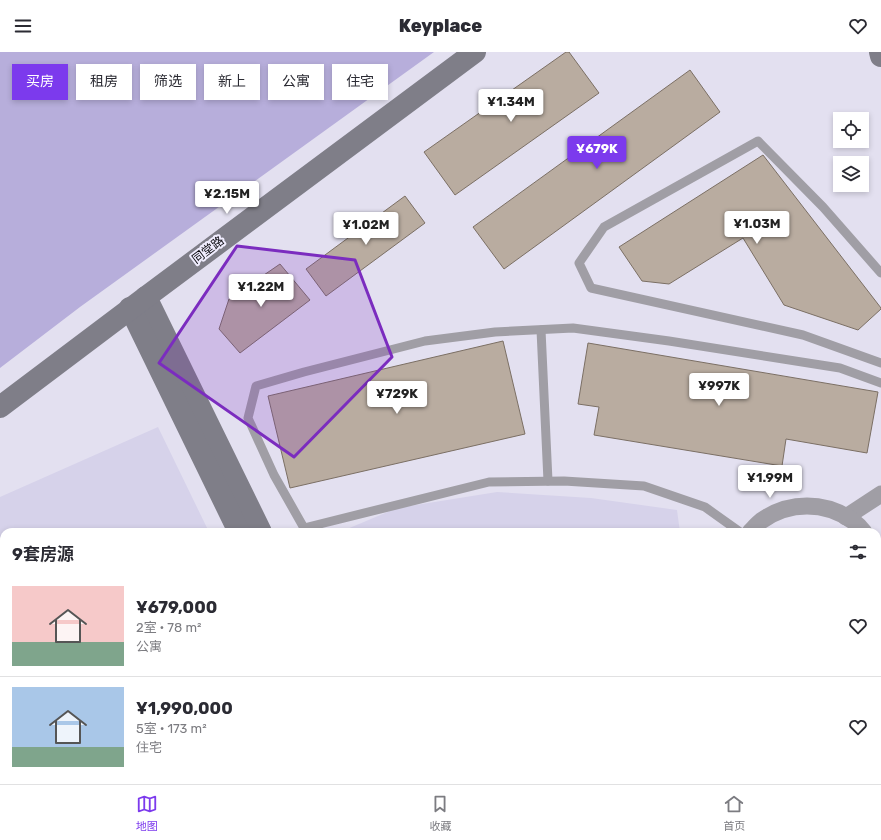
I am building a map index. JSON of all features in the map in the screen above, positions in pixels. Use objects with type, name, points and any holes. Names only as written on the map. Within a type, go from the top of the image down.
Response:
[{"type":"street","name":"同堂路","points":[[0,407],[138,302],[475,52]]},
{"type":"street","points":[[880,52],[881,56]]},
{"type":"street","points":[[138,302],[237,528]]},
{"type":"street","points":[[138,302],[259,528]]},
{"type":"street","points":[[846,517],[881,494]]},
{"type":"street","points":[[754,528],[760,521],[784,509],[810,505],[830,509],[854,521],[860,528]]},
{"type":"lane","points":[[881,273],[823,207],[758,141],[604,227],[579,263],[592,288],[803,335],[881,362]]},
{"type":"lane","points":[[304,528],[274,475],[248,418],[256,386],[425,341],[495,332],[573,328],[677,342],[840,368],[881,383]]},
{"type":"lane","points":[[541,330],[548,481]]},
{"type":"lane","points":[[313,528],[489,482],[548,481],[644,486],[704,507],[734,528]]},
{"type":"highlighted area","points":[[237,246],[355,260],[392,357],[294,457],[159,363]]},
{"type":"shaded area","points":[[0,52],[434,52],[388,85],[388,64],[332,64],[332,100],[367,100],[80,307],[0,368]]},
{"type":"shaded area","points":[[158,427],[207,528],[0,528],[0,497]]},
{"type":"shaded area","points":[[497,492],[591,498],[677,510],[679,528],[350,528],[397,508]]},
{"type":"building","points":[[566,52],[569,52],[599,93],[455,195],[424,152]]},
{"type":"building","points":[[690,70],[720,112],[504,269],[473,227]]},
{"type":"building","points":[[763,155],[881,308],[858,330],[784,305],[743,238],[669,284],[642,281],[619,247]]},
{"type":"building","points":[[405,196],[425,223],[326,296],[306,269]]},
{"type":"building","points":[[280,264],[310,300],[240,353],[219,329],[229,299]]},
{"type":"building","points":[[503,341],[525,434],[290,488],[268,396]]},
{"type":"building","points":[[588,343],[878,392],[867,453],[786,439],[782,466],[594,435],[599,407],[578,404]]}]
